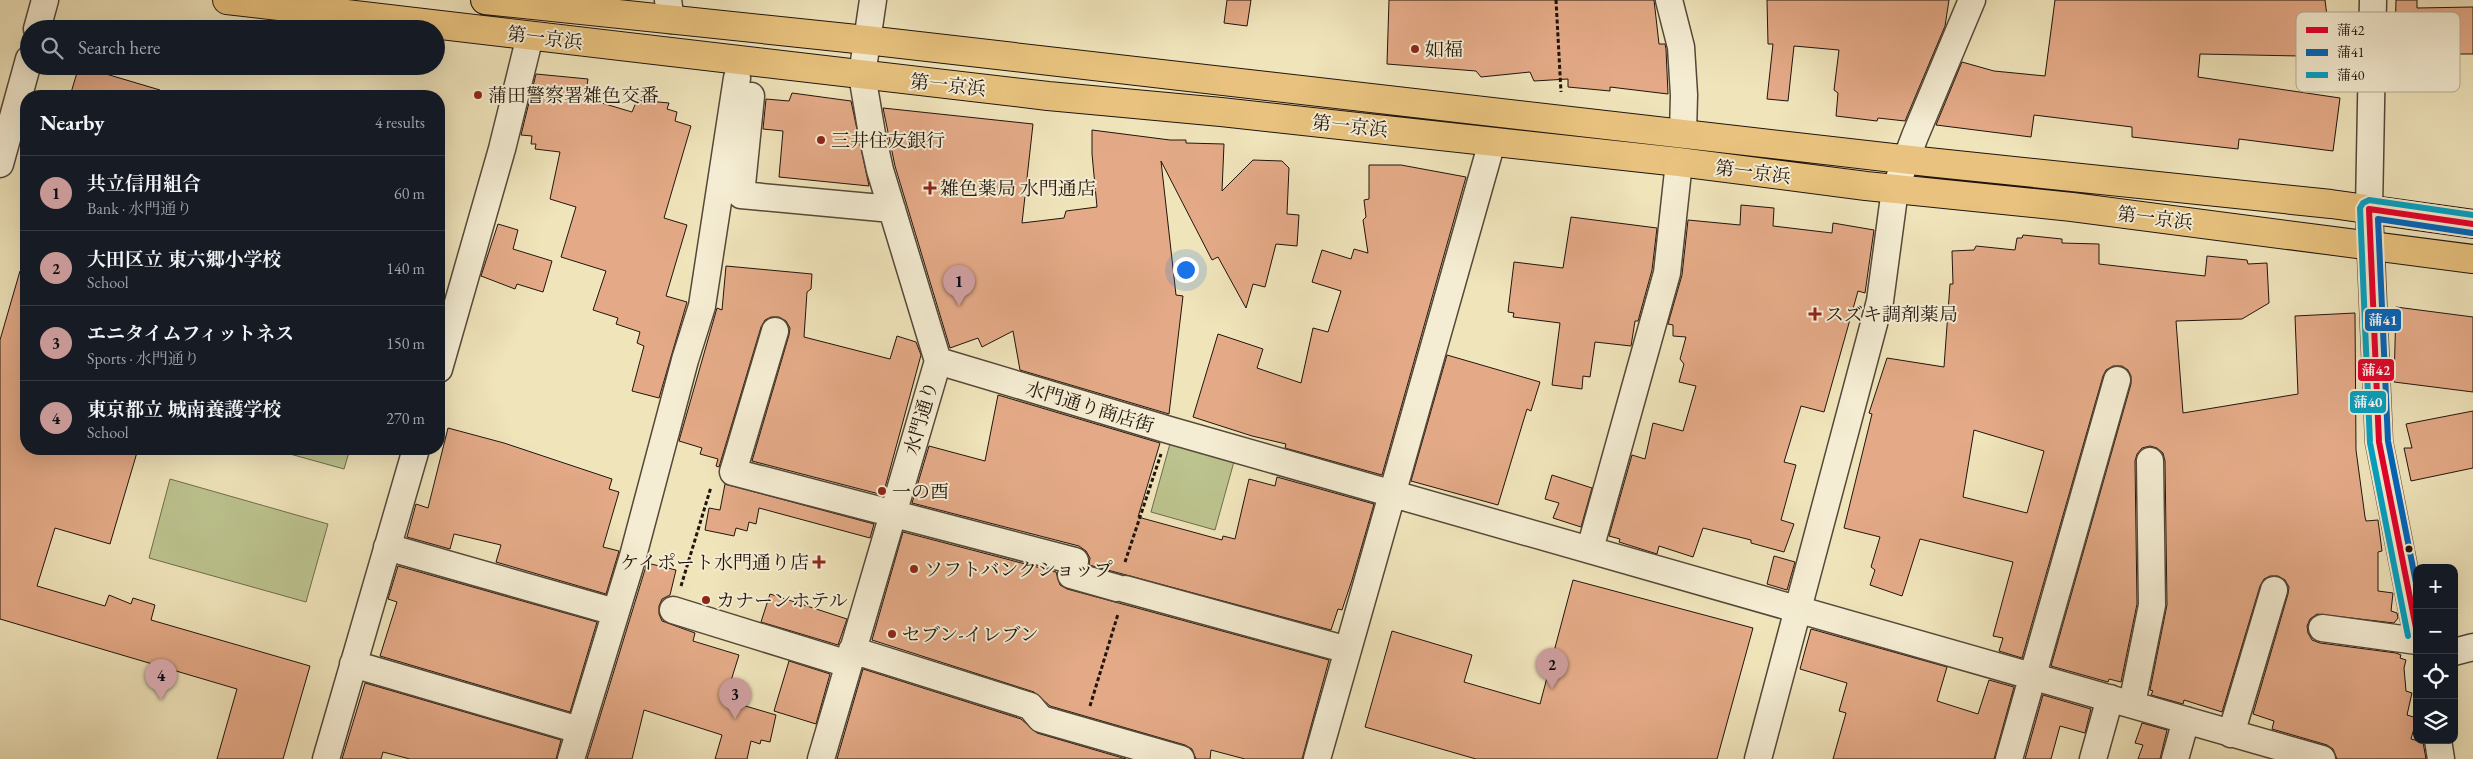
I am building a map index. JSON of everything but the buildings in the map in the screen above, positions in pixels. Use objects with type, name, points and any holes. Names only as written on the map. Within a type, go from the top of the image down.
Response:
[{"type":"highway","name":"第一京浜","points":[[227,0],[395,20]]},
{"type":"highway","name":"第一京浜","points":[[485,0],[670,10],[866,40],[2369,210],[2473,224]]},
{"type":"highway","name":"第一京浜","points":[[445,26],[530,36],[745,70],[862,75],[1679,162],[1896,189],[2063,206],[2473,259]]},
{"type":"street","points":[[39,20],[45,0]]},
{"type":"street","name":"水門通り","points":[[821,759],[938,361],[880,170],[862,75],[873,0]]},
{"type":"street","points":[[1669,0],[1680,46],[1684,95],[1683,133]]},
{"type":"street","points":[[1758,759],[1796,608],[1880,301],[1896,189],[1970,1]]},
{"type":"street","points":[[445,348],[502,149],[530,36]]},
{"type":"street","points":[[745,70],[741,196],[892,209]]},
{"type":"street","points":[[570,759],[615,612],[685,360],[702,306],[745,70]]},
{"type":"street","points":[[20,90],[25,75]]},
{"type":"street","points":[[0,164],[20,92]]},
{"type":"street","points":[[2371,92],[2369,210],[2379,442],[2413,614]]},
{"type":"street","points":[[1317,759],[1492,142]]},
{"type":"street","points":[[1590,549],[1667,273],[1679,162]]},
{"type":"street","points":[[775,330],[733,472],[1075,561],[1071,575],[1348,650]]},
{"type":"street","name":"水門通り商店街","points":[[938,361],[1169,430],[2034,675],[2231,734],[2260,751],[2322,759]]},
{"type":"street","points":[[2009,759],[2117,380]]},
{"type":"street","points":[[326,759],[414,455]]},
{"type":"street","points":[[2093,759],[2121,701],[2152,605],[2150,461]]},
{"type":"street","points":[[387,547],[615,612]]},
{"type":"street","points":[[2231,734],[2274,590]]},
{"type":"street","points":[[673,610],[1030,706],[1041,719],[1181,759]]},
{"type":"street","points":[[2322,628],[2413,640]]},
{"type":"street","points":[[2458,651],[2473,647]]},
{"type":"street","points":[[353,664],[579,730]]},
{"type":"street","points":[[2175,759],[2186,720]]},
{"type":"street","points":[[2439,744],[2441,759]]},
{"type":"path","points":[[1556,0],[1561,96]]},
{"type":"path","points":[[1082,732],[1121,589],[1169,430]]},
{"type":"path","points":[[673,610],[712,482],[733,472]]},
{"type":"green space","points":[[1171,440],[1235,458],[1215,530],[1151,512]]},
{"type":"green space","points":[[294,455],[348,455],[344,469]]},
{"type":"green space","points":[[170,479],[328,524],[306,602],[149,558]]},
{"type":"transit line","name":"蒲40","points":[[2408,636],[2370,443],[2360,208],[2363,203],[2369,200],[2473,215]]},
{"type":"transit line","name":"蒲42","points":[[2413,613],[2379,442],[2369,209],[2473,224]]},
{"type":"transit line","name":"蒲41","points":[[2413,568],[2388,441],[2378,219],[2472,233]]},
{"type":"place","name":"如福","points":[[1415,49]]},
{"type":"place","name":"蒲田警察署雑色交番","points":[[478,95]]},
{"type":"place","name":"三井住友銀行","points":[[821,140]]},
{"type":"place","name":"雑色薬局 水門通店","points":[[930,188]]},
{"type":"place","name":"共立信用組合","points":[[959,306]]},
{"type":"place","name":"スズキ調剤薬局","points":[[1815,314]]},
{"type":"place","name":"一の酉","points":[[882,491]]},
{"type":"place","name":"ケイポート水門通り店","points":[[819,562]]},
{"type":"place","name":"ソフトバンクショップ","points":[[914,569]]},
{"type":"place","name":"カナーンホテル","points":[[706,600]]},
{"type":"place","name":"セブン-イレブン","points":[[892,634]]},
{"type":"place","name":"大田区立 東六郷小学校","points":[[1552,689]]},
{"type":"place","name":"東京都立 城南養護学校","points":[[161,700]]},
{"type":"place","name":"エニタイムフィットネス","points":[[735,719]]}]
